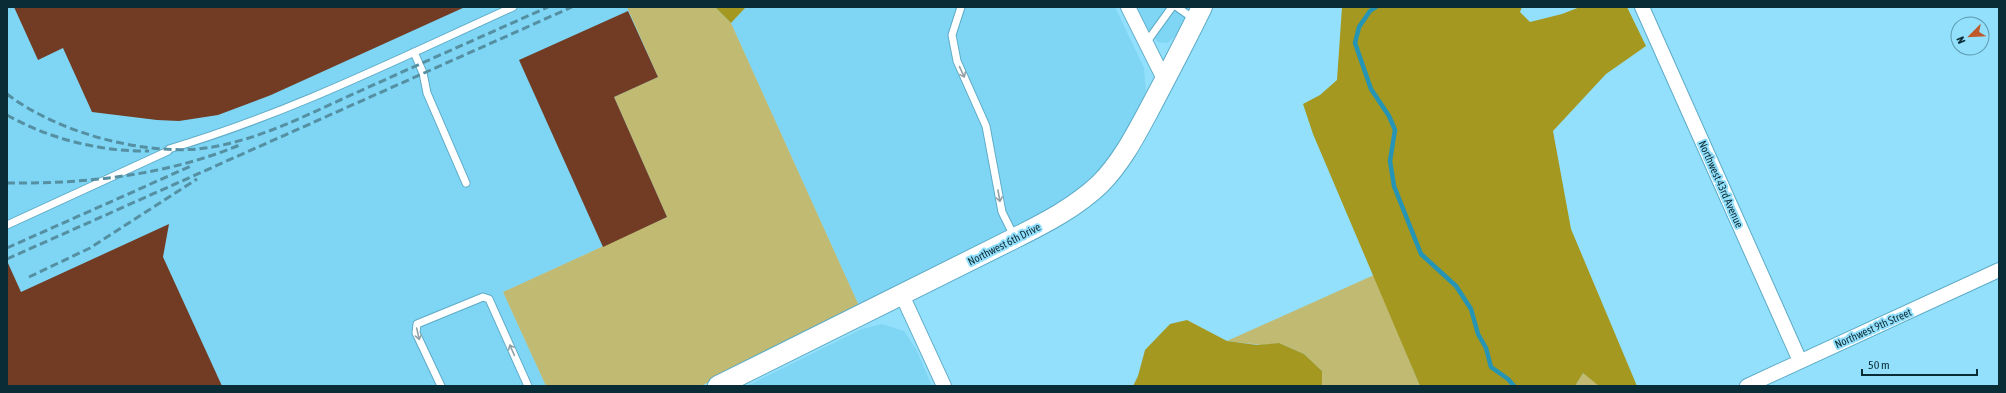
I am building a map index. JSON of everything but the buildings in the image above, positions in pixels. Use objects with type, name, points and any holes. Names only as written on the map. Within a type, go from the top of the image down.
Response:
[{"type":"main road","name":"Northwest 6th Drive","points":[[718,386],[1015,238],[1044,223],[1082,199],[1100,183],[1124,153],[1165,81],[1199,14]]},
{"type":"street","points":[[1128,7],[1165,81]]},
{"type":"street","name":"Northwest 43rd Avenue","points":[[1642,7],[1800,361]]},
{"type":"street","name":"Northwest 9th Street","points":[[1747,386],[1999,270]]},
{"type":"street","points":[[902,295],[944,386]]},
{"type":"lane","points":[[7,225],[168,151],[168,149],[217,135],[302,102],[513,7]]},
{"type":"lane","points":[[961,7],[952,35],[957,61],[986,126],[1002,212],[1015,238]]},
{"type":"lane","points":[[1146,43],[1172,7]]},
{"type":"lane","points":[[1177,7],[1199,14]]},
{"type":"lane","points":[[414,52],[423,73],[427,94],[466,183]]},
{"type":"lane","points":[[441,386],[416,333],[417,324],[483,297],[489,299],[528,386]]},
{"type":"shaded area","points":[[7,7],[627,7],[658,77],[614,97],[667,217],[503,292],[546,386],[7,386]]},
{"type":"shaded area","points":[[627,7],[715,7],[731,23],[860,308],[701,386],[546,386],[503,292],[667,217],[614,97],[658,77]]},
{"type":"shaded area","points":[[715,7],[746,7],[731,23]]},
{"type":"shaded area","points":[[746,7],[1115,7],[1144,68],[1146,94],[1134,120],[1106,162],[1076,194],[1035,220],[860,308],[731,23]]},
{"type":"shaded area","points":[[1135,7],[1193,7],[1178,34],[1167,43],[1158,42],[1141,21]]},
{"type":"shaded area","points":[[1342,7],[1522,7],[1520,12],[1530,22],[1562,14],[1580,7],[1627,7],[1646,46],[1606,74],[1553,131],[1571,229],[1637,386],[1599,386],[1583,373],[1575,386],[1420,386],[1313,134],[1303,104],[1320,95],[1337,80]]},
{"type":"shaded area","points":[[1374,275],[1420,386],[1322,386],[1322,371],[1304,354],[1279,343],[1261,345],[1227,341]]},
{"type":"shaded area","points":[[1187,320],[1227,341],[1257,345],[1279,343],[1304,354],[1322,371],[1322,386],[1133,386],[1138,376],[1145,350],[1170,324]]},
{"type":"shaded area","points":[[882,324],[904,331],[916,349],[932,386],[747,386],[862,329]]},
{"type":"shaded area","points":[[1583,373],[1598,384],[1599,386],[1575,386]]},
{"type":"waterway","points":[[1376,7],[1370,11],[1359,27],[1355,43],[1371,89],[1389,116],[1395,130],[1390,161],[1394,186],[1421,254],[1456,286],[1471,309],[1478,334],[1486,348],[1491,367],[1508,379],[1514,386]]},
{"type":"railway","points":[[7,94],[26,107],[72,129],[123,144],[174,150],[219,146],[261,134],[301,118],[548,7]]},
{"type":"railway","points":[[7,259],[572,7]]},
{"type":"railway","points":[[7,115],[40,131],[76,142],[113,149],[149,151]]},
{"type":"railway","points":[[7,183],[67,182],[127,176],[186,163],[214,155],[242,144]]},
{"type":"railway","points":[[7,248],[191,166]]},
{"type":"railway","points":[[29,277],[90,248],[197,179]]}]
